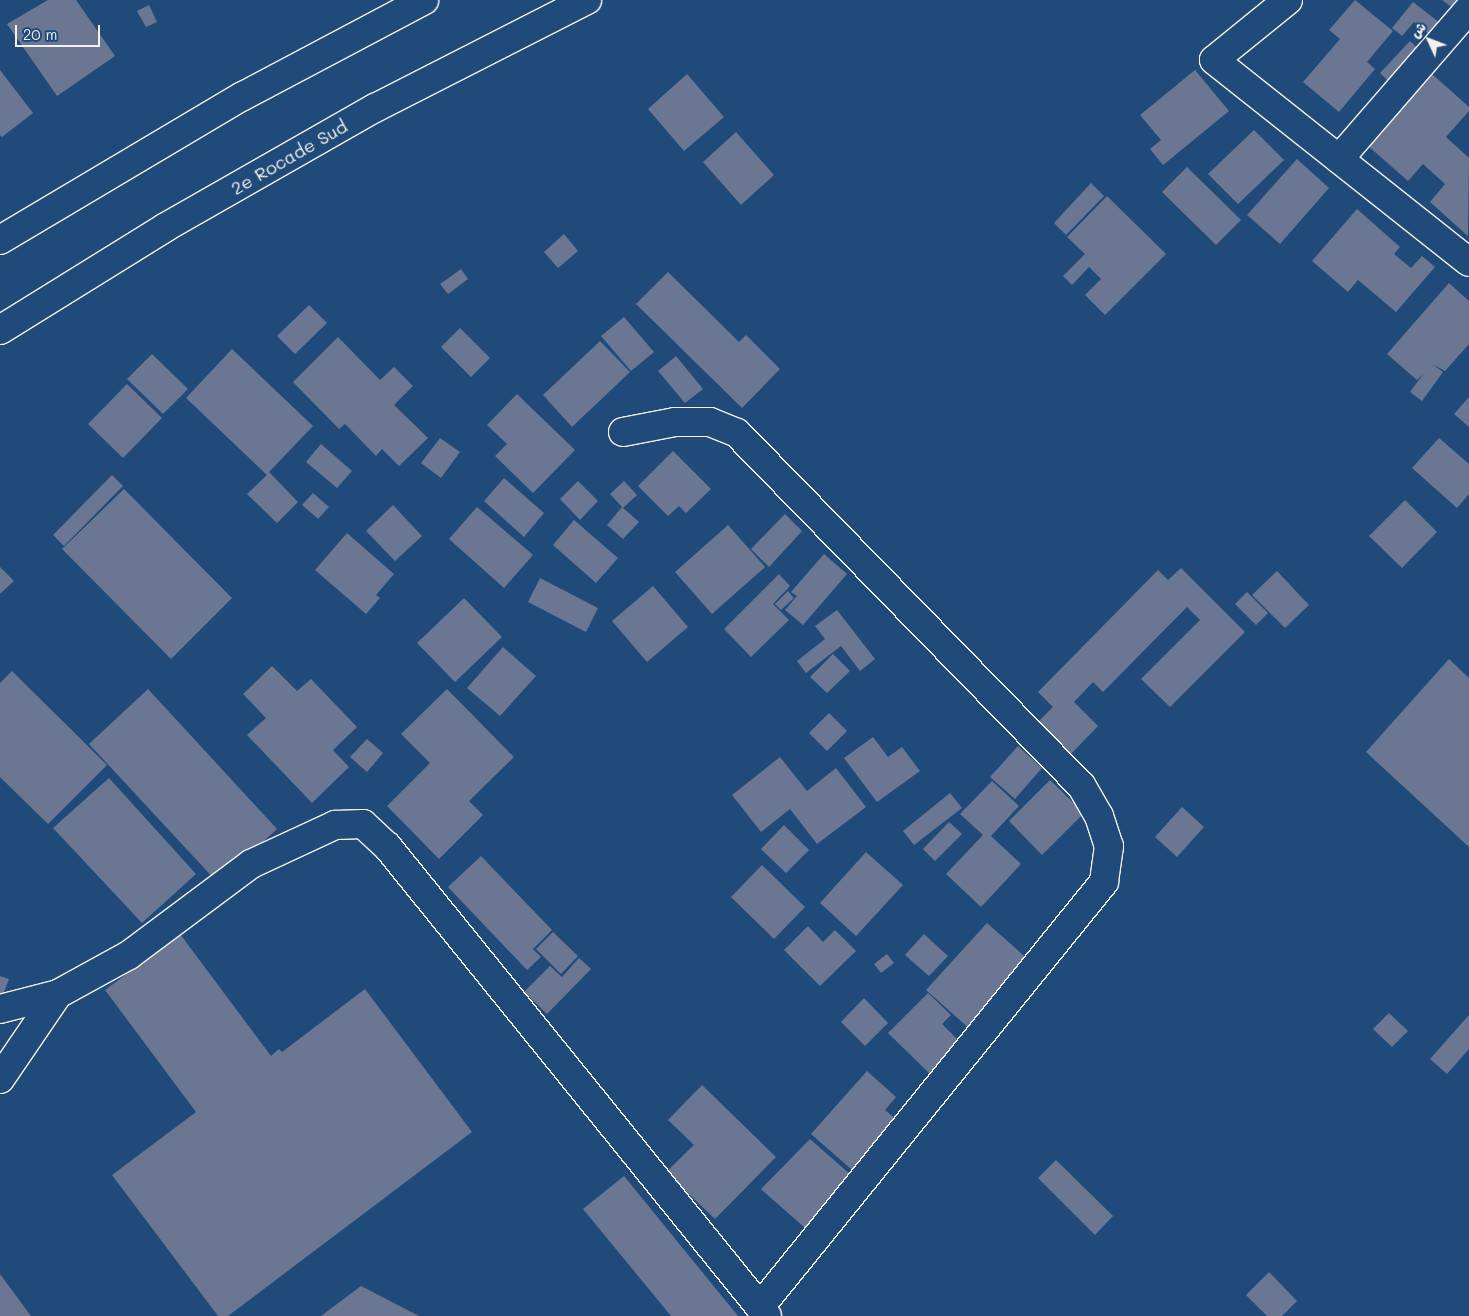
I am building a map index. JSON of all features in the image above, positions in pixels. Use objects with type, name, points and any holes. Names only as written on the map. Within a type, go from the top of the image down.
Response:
[{"type":"main road","points":[[0,240],[243,96],[424,0]]},
{"type":"main road","name":"2e Rocade Sud","points":[[0,330],[166,227],[375,108],[587,0]]},
{"type":"main road","points":[[1288,0],[1214,60],[1339,159],[1466,253]]},
{"type":"main road","points":[[1339,159],[1469,9]]},
{"type":"main road","points":[[0,1009],[58,994],[129,955],[251,864],[335,825],[363,824],[399,861],[763,1312],[1104,882],[1109,846],[1100,816],[1081,785],[737,433],[710,422],[684,422],[623,432]]},
{"type":"main road","points":[[0,1079],[58,994]]},
{"type":"building","points":[[48,0],[76,0],[115,56],[57,96],[7,24]]},
{"type":"building","points":[[1355,0],[1393,31],[1367,62],[1375,69],[1339,112],[1303,82],[1340,39],[1329,30]]},
{"type":"building","points":[[1442,0],[1459,0],[1453,8]]},
{"type":"building","points":[[1413,2],[1440,23],[1430,35],[1414,22],[1402,36],[1392,28]]},
{"type":"building","points":[[149,5],[157,22],[146,27],[137,11]]},
{"type":"building","points":[[1410,41],[1423,53],[1392,85],[1380,73]]},
{"type":"building","points":[[0,70],[33,113],[2,137],[0,135]]},
{"type":"building","points":[[1195,70],[1229,111],[1163,165],[1150,149],[1161,140],[1140,115]]},
{"type":"building","points":[[1431,73],[1469,107],[1469,111],[1446,137],[1469,158],[1468,236],[1430,202],[1445,184],[1423,164],[1408,181],[1367,145]]},
{"type":"building","points":[[687,74],[724,117],[684,151],[648,109]]},
{"type":"building","points":[[1254,130],[1284,160],[1238,204],[1208,174]]},
{"type":"building","points":[[736,132],[774,175],[741,205],[703,162]]},
{"type":"building","points":[[1297,159],[1329,188],[1280,244],[1247,215]]},
{"type":"building","points":[[1187,167],[1241,220],[1216,245],[1162,192]]},
{"type":"building","points":[[1091,183],[1104,196],[1066,235],[1054,223]]},
{"type":"building","points":[[1107,196],[1166,254],[1105,315],[1085,295],[1101,279],[1089,267],[1072,285],[1063,276],[1085,254],[1067,237]]},
{"type":"building","points":[[1357,209],[1400,247],[1394,254],[1411,268],[1422,256],[1435,267],[1396,312],[1358,280],[1348,292],[1312,261]]},
{"type":"building","points":[[564,234],[578,251],[558,268],[544,252]]},
{"type":"building","points":[[461,269],[468,279],[448,294],[440,284]]},
{"type":"building","points":[[668,272],[739,342],[746,335],[780,369],[742,408],[636,304]]},
{"type":"building","points":[[1449,283],[1469,301],[1469,344],[1445,371],[1432,364],[1443,372],[1422,401],[1410,392],[1424,373],[1417,380],[1387,354]]},
{"type":"building","points":[[309,305],[327,323],[295,354],[277,336]]},
{"type":"building","points":[[624,317],[654,352],[631,371],[601,336]]},
{"type":"building","points":[[460,328],[490,358],[471,377],[441,347]]},
{"type":"building","points":[[338,337],[380,380],[394,367],[413,386],[394,405],[428,438],[399,466],[382,449],[376,456],[345,424],[339,429],[293,382]]},
{"type":"building","points":[[600,341],[630,372],[572,427],[543,395]]},
{"type":"building","points":[[232,349],[313,426],[269,472],[298,502],[277,523],[247,494],[267,475],[186,398]]},
{"type":"building","points":[[152,354],[188,389],[163,414],[127,379]]},
{"type":"building","points":[[676,356],[703,389],[685,403],[658,371]]},
{"type":"building","points":[[127,384],[162,418],[123,458],[88,424]]},
{"type":"building","points":[[517,394],[575,450],[533,493],[495,456],[507,444],[487,425]]},
{"type":"building","points":[[1469,397],[1469,427],[1454,414]]},
{"type":"building","points":[[440,438],[460,452],[441,478],[421,463]]},
{"type":"building","points":[[1439,438],[1469,464],[1469,494],[1457,508],[1412,468]]},
{"type":"building","points":[[321,444],[352,471],[337,488],[306,462]]},
{"type":"building","points":[[673,451],[711,489],[686,513],[679,506],[668,516],[638,486]]},
{"type":"building","points":[[112,475],[123,486],[64,546],[53,535]]},
{"type":"building","points":[[504,478],[544,513],[524,537],[484,501]]},
{"type":"building","points":[[578,481],[598,501],[580,520],[560,499]]},
{"type":"building","points":[[624,481],[637,495],[623,508],[610,494]]},
{"type":"building","points":[[124,489],[232,598],[171,659],[62,549]]},
{"type":"building","points":[[313,493],[329,507],[318,519],[302,505]]},
{"type":"building","points":[[1405,500],[1437,532],[1402,568],[1369,536]]},
{"type":"building","points":[[393,505],[422,536],[395,561],[366,531]]},
{"type":"building","points":[[477,507],[533,555],[504,588],[449,539]]},
{"type":"building","points":[[622,507],[639,522],[623,539],[607,525]]},
{"type":"building","points":[[785,514],[802,531],[769,567],[751,549]]},
{"type":"building","points":[[574,520],[618,558],[596,583],[553,545]]},
{"type":"building","points":[[728,525],[765,567],[712,614],[675,572]]},
{"type":"building","points":[[347,533],[394,574],[376,595],[380,598],[366,614],[315,570]]},
{"type":"building","points":[[824,554],[847,574],[803,625],[785,610],[797,596],[791,592]]},
{"type":"building","points":[[0,567],[14,581],[0,594]]},
{"type":"building","points":[[1181,568],[1245,632],[1170,707],[1141,679],[1200,620],[1187,607],[1103,692],[1093,682],[1074,702],[1098,726],[1068,757],[1035,725],[1053,707],[1038,692],[1158,570],[1168,580]]},
{"type":"building","points":[[1277,571],[1309,605],[1285,628],[1252,595]]},
{"type":"building","points":[[779,574],[790,586],[773,604],[789,620],[751,657],[724,629]]},
{"type":"building","points":[[540,578],[598,608],[586,632],[528,602]]},
{"type":"building","points":[[653,586],[688,627],[647,662],[612,621]]},
{"type":"building","points":[[788,591],[794,598],[781,610],[775,604]]},
{"type":"building","points":[[1247,592],[1268,613],[1256,625],[1235,604]]},
{"type":"building","points":[[464,598],[502,637],[455,682],[417,643]]},
{"type":"building","points":[[837,610],[875,659],[860,671],[841,646],[806,673],[797,661],[825,639],[815,626]]},
{"type":"building","points":[[503,647],[536,676],[500,716],[467,688]]},
{"type":"building","points":[[833,654],[850,671],[827,693],[810,677]]},
{"type":"building","points":[[1449,659],[1469,678],[1469,847],[1366,752]]},
{"type":"building","points":[[272,666],[297,691],[311,679],[357,727],[333,750],[349,767],[312,803],[247,735],[266,718],[243,694]]},
{"type":"building","points":[[12,671],[107,765],[48,824],[0,777],[0,683]]},
{"type":"building","points":[[148,689],[277,829],[218,883],[89,744]]},
{"type":"building","points":[[447,689],[514,757],[469,801],[483,815],[439,859],[387,806],[430,763],[401,734]]},
{"type":"building","points":[[829,713],[847,731],[827,751],[809,733]]},
{"type":"building","points":[[873,737],[888,757],[902,747],[920,771],[877,802],[844,758]]},
{"type":"building","points":[[367,739],[383,753],[367,772],[350,757]]},
{"type":"building","points":[[1018,746],[1042,768],[1015,799],[990,777]]},
{"type":"building","points":[[780,757],[807,791],[836,768],[866,807],[817,844],[790,809],[761,832],[732,795]]},
{"type":"building","points":[[109,778],[196,874],[142,923],[53,828]]},
{"type":"building","points":[[1050,780],[1084,813],[1042,855],[1009,821]]},
{"type":"building","points":[[992,781],[1019,806],[991,836],[1021,864],[981,907],[946,874],[983,835],[960,814]]},
{"type":"building","points":[[950,793],[962,808],[914,845],[903,831]]},
{"type":"building","points":[[1182,807],[1204,827],[1177,857],[1155,837]]},
{"type":"building","points":[[949,822],[962,834],[935,861],[923,849]]},
{"type":"building","points":[[784,825],[809,850],[786,873],[761,849]]},
{"type":"building","points":[[866,852],[903,885],[856,936],[820,903]]},
{"type":"building","points":[[481,856],[552,930],[533,949],[541,957],[527,970],[448,887]]},
{"type":"building","points":[[762,865],[805,907],[774,939],[731,897]]},
{"type":"building","points":[[987,923],[1032,963],[971,1030],[926,990]]},
{"type":"building","points":[[808,926],[823,942],[835,930],[856,951],[820,986],[784,950]]},
{"type":"building","points":[[553,932],[578,956],[561,974],[536,949]]},
{"type":"building","points":[[180,934],[271,1056],[279,1049],[282,1052],[365,989],[472,1132],[228,1316],[218,1316],[112,1175],[196,1112],[105,990]]},
{"type":"building","points":[[924,934],[948,956],[929,976],[905,955]]},
{"type":"building","points":[[887,954],[894,963],[881,973],[874,964]]},
{"type":"building","points":[[579,958],[591,969],[547,1014],[524,992],[550,966],[562,977]]},
{"type":"building","points":[[0,976],[9,979],[0,1003]]},
{"type":"building","points":[[928,993],[951,1015],[942,1024],[961,1043],[930,1074],[888,1033]]},
{"type":"building","points":[[864,998],[888,1023],[865,1046],[841,1022]]},
{"type":"building","points":[[1389,1013],[1408,1031],[1392,1047],[1373,1029]]},
{"type":"building","points":[[1469,1015],[1469,1049],[1447,1074],[1430,1059]]},
{"type":"building","points":[[867,1071],[896,1097],[885,1110],[903,1125],[859,1176],[811,1134]]},
{"type":"building","points":[[702,1085],[776,1157],[715,1219],[666,1172],[694,1145],[668,1120]]},
{"type":"building","points":[[810,1139],[859,1182],[813,1235],[761,1189]]},
{"type":"building","points":[[1056,1160],[1113,1216],[1095,1235],[1038,1178]]},
{"type":"building","points":[[624,1176],[738,1316],[671,1316],[583,1209]]},
{"type":"building","points":[[1269,1272],[1297,1301],[1282,1316],[1267,1316],[1246,1295]]},
{"type":"building","points":[[0,1274],[31,1316],[0,1316]]},
{"type":"building","points":[[361,1286],[419,1316],[321,1316]]}]
